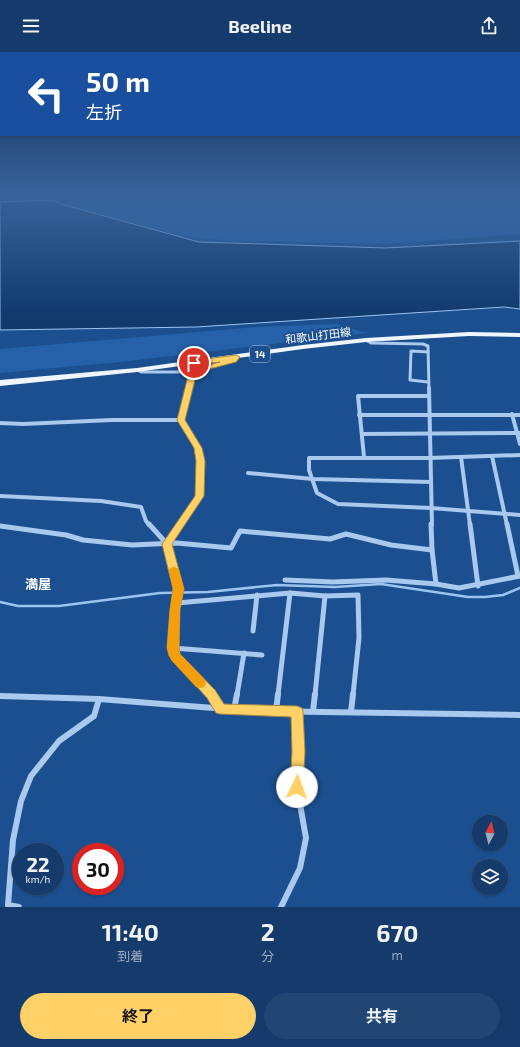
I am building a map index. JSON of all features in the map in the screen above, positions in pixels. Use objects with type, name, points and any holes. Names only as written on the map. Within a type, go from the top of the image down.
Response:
[{"type":"main road","name":"和歌山打田線","points":[[0,383],[137,370],[303,347],[366,340],[469,334],[520,336]]},
{"type":"street","points":[[366,340],[371,343],[423,344],[428,346],[432,550],[436,584]]},
{"type":"street","points":[[428,352],[411,351],[410,380],[428,382]]},
{"type":"street","points":[[137,370],[141,372],[189,372],[234,360],[236,357]]},
{"type":"street","points":[[167,544],[199,496],[201,461],[198,448],[181,420],[192,376],[189,372]]},
{"type":"street","points":[[364,457],[358,396],[428,396]]},
{"type":"street","points":[[512,414],[520,444]]},
{"type":"street","points":[[359,415],[520,414]]},
{"type":"street","points":[[0,424],[96,420],[181,420]]},
{"type":"street","points":[[362,434],[429,435],[518,433]]},
{"type":"street","points":[[520,455],[429,458],[308,458],[309,470],[317,493],[338,504],[468,510],[520,515]]},
{"type":"street","points":[[285,580],[333,582],[386,580],[436,584],[459,588],[478,586],[519,576],[492,456]]},
{"type":"street","points":[[461,457],[478,586]]},
{"type":"street","points":[[248,472],[313,480],[430,482]]},
{"type":"street","points":[[0,496],[95,501],[141,508],[146,521],[167,544],[179,589],[173,648],[175,656],[211,694],[220,709]]},
{"type":"street","points":[[0,526],[66,535],[90,541],[132,545],[177,543],[231,548],[240,531],[330,539],[346,534],[391,545],[432,550]]},
{"type":"street","points":[[177,600],[290,593],[325,596],[358,595],[358,642],[351,712]]},
{"type":"street","points":[[276,711],[290,593]]},
{"type":"street","points":[[253,631],[257,595]]},
{"type":"street","points":[[313,712],[325,596]]},
{"type":"street","points":[[173,648],[262,655]]},
{"type":"street","points":[[234,710],[244,653]]},
{"type":"street","points":[[0,696],[99,699],[234,710],[520,714]]},
{"type":"street","points":[[19,907],[8,906],[13,840],[20,801],[31,776],[59,741],[94,716],[99,699]]},
{"type":"street","points":[[281,907],[300,868],[306,838],[297,787],[297,711]]},
{"type":"shaded area","points":[[0,234],[169,234],[199,242],[386,248],[520,241],[520,309],[504,307],[196,327],[0,330]]},
{"type":"shaded area","points":[[174,234],[520,234],[387,244],[229,241],[186,237]]},
{"type":"shaded area","points":[[336,324],[368,333],[120,362],[0,373],[0,349],[256,327]]},
{"type":"waterway","points":[[0,602],[18,606],[59,606],[160,593],[208,592],[277,585],[335,587],[381,584],[468,597],[503,595],[520,588]]},
{"type":"slow traffic","points":[[174,570],[179,589],[175,609],[173,648],[175,656],[200,683]]},
{"type":"district","name":"満屋","points":[[38,584]]},
{"type":"route","points":[[194,363],[236,357],[234,360],[189,372],[192,376],[184,402],[181,420],[198,448],[201,461],[200,484],[199,496],[167,544],[179,589],[175,609],[173,648],[175,656],[211,694],[220,709],[297,711],[297,787]]}]
